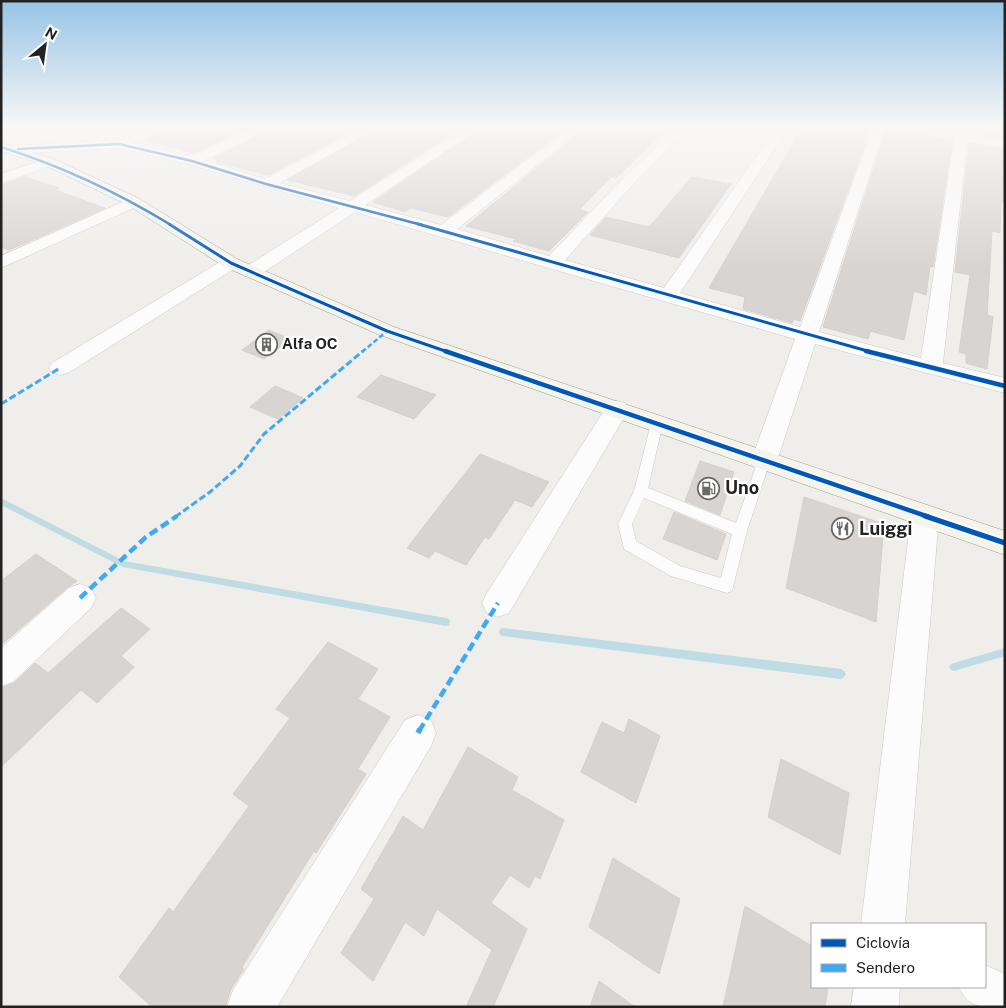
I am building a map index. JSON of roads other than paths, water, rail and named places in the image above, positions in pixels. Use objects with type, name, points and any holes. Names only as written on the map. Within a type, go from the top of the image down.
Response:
[{"type":"street","points":[[1,179],[15,174]]},
{"type":"street","points":[[75,174],[134,202],[241,267],[388,331],[1005,543]]},
{"type":"street","points":[[234,174],[349,207],[444,231],[808,336],[1005,386]]},
{"type":"street","points":[[266,184],[285,174]]},
{"type":"street","points":[[60,368],[349,207],[401,174]]},
{"type":"street","points":[[444,231],[518,174]]},
{"type":"street","points":[[553,262],[635,174]]},
{"type":"street","points":[[669,295],[751,174]]},
{"type":"street","points":[[764,461],[863,174]]},
{"type":"street","points":[[931,367],[956,174]]},
{"type":"street","points":[[1,263],[134,202]]},
{"type":"street","points":[[498,603],[617,409]]},
{"type":"street","points":[[883,923],[925,516]]},
{"type":"street","points":[[1,670],[80,598]]},
{"type":"street","points":[[250,1007],[418,733]]},
{"type":"street","points":[[875,1007],[877,988]]},
{"type":"street","points":[[984,988],[1005,1001]]},
{"type":"lane","points":[[658,423],[641,491],[625,524],[629,545],[676,571],[727,586],[740,531],[764,461]]},
{"type":"lane","points":[[641,491],[740,531]]},
{"type":"waterway","points":[[1,501],[123,564],[446,622]]},
{"type":"waterway","points":[[503,632],[841,674]]},
{"type":"waterway","points":[[954,667],[1005,652]]},
{"type":"place","name":"Alfa OC","points":[[266,344]]},
{"type":"place","name":"Uno","points":[[709,488]]},
{"type":"place","name":"Luiggi","points":[[843,529]]}]
